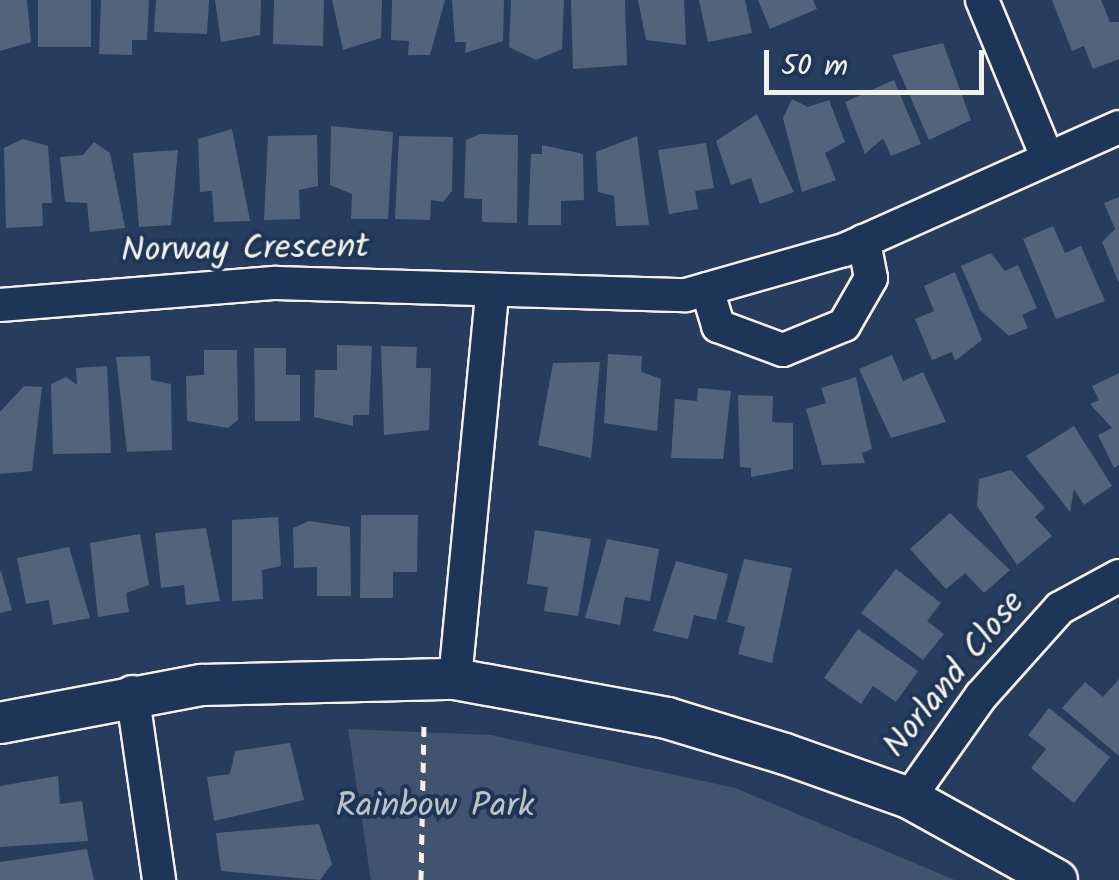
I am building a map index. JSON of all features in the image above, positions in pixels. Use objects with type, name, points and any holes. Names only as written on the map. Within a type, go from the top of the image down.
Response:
[{"type":"street","points":[[982,0],[1047,157]]},
{"type":"street","name":"Norway Crescent","points":[[0,305],[276,284],[492,292],[707,289],[864,241],[1119,127]]},
{"type":"street","points":[[707,289],[718,326],[783,350],[844,325],[871,278],[864,241]]},
{"type":"street","points":[[455,679],[492,292]]},
{"type":"street","name":"Norland Close","points":[[909,798],[980,696],[1060,608],[1119,576]]},
{"type":"street","points":[[0,723],[132,692],[455,679],[667,718],[909,798],[1057,880]]},
{"type":"street","points":[[132,692],[160,880]]},
{"type":"path","points":[[420,880],[424,723]]},
{"type":"green space","name":"Rainbow Park","points":[[348,729],[491,735],[735,788],[955,880],[371,880]]},
{"type":"building","points":[[0,0],[27,0],[31,42],[0,51]]},
{"type":"building","points":[[38,0],[91,0],[91,47],[38,47]]},
{"type":"building","points":[[101,0],[149,0],[147,40],[132,40],[132,55],[99,54]]},
{"type":"building","points":[[156,0],[209,0],[207,34],[154,32]]},
{"type":"building","points":[[215,0],[261,0],[260,35],[221,42]]},
{"type":"building","points":[[274,0],[324,0],[323,46],[273,44]]},
{"type":"building","points":[[332,0],[382,0],[381,38],[343,50]]},
{"type":"building","points":[[392,0],[445,0],[430,55],[408,55],[409,41],[391,40]]},
{"type":"building","points":[[452,0],[504,0],[503,41],[465,53],[466,42],[455,42]]},
{"type":"building","points":[[511,0],[564,0],[562,49],[536,60],[509,47]]},
{"type":"building","points":[[571,0],[625,0],[627,65],[573,69]]},
{"type":"building","points":[[638,0],[684,0],[686,45],[646,40]]},
{"type":"building","points":[[699,0],[745,0],[752,33],[708,42]]},
{"type":"building","points":[[758,0],[813,0],[817,9],[770,29]]},
{"type":"building","points":[[1052,0],[1101,0],[1110,22],[1119,22],[1119,59],[1093,69],[1084,46],[1072,51]]},
{"type":"building","points":[[943,43],[971,120],[929,140],[892,55]]},
{"type":"building","points":[[894,80],[921,144],[891,156],[883,138],[865,154],[845,102]]},
{"type":"building","points":[[792,99],[808,107],[829,100],[845,142],[825,153],[836,180],[802,192],[783,118]]},
{"type":"building","points":[[757,114],[794,192],[760,204],[751,178],[731,185],[716,141]]},
{"type":"building","points":[[331,126],[393,132],[388,219],[351,219],[352,194],[330,185]]},
{"type":"building","points":[[232,129],[250,221],[214,222],[212,191],[200,192],[198,139]]},
{"type":"building","points":[[480,134],[518,135],[517,223],[482,222],[482,199],[464,198],[466,140]]},
{"type":"building","points":[[317,135],[318,186],[299,190],[300,219],[264,220],[268,136]]},
{"type":"building","points":[[399,136],[453,137],[452,191],[443,202],[431,200],[430,220],[395,219]]},
{"type":"building","points":[[637,136],[649,225],[616,226],[614,196],[598,192],[596,152]]},
{"type":"building","points":[[23,139],[48,146],[52,203],[42,203],[43,226],[6,228],[4,148]]},
{"type":"building","points":[[94,142],[110,153],[125,228],[90,232],[87,203],[65,202],[60,157],[83,155]]},
{"type":"building","points":[[706,143],[714,188],[695,191],[698,209],[669,214],[658,150]]},
{"type":"building","points":[[542,145],[583,154],[584,200],[561,201],[561,225],[528,225],[531,154],[542,154]]},
{"type":"building","points":[[178,150],[171,225],[139,227],[133,153]]},
{"type":"building","points":[[1119,197],[1119,283],[1102,242],[1115,229],[1104,203]]},
{"type":"building","points":[[1053,226],[1065,253],[1081,246],[1105,301],[1056,319],[1023,239]]},
{"type":"building","points":[[991,253],[1005,271],[1018,265],[1037,308],[1022,315],[1028,328],[1009,336],[980,310],[961,266]]},
{"type":"building","points":[[955,272],[982,340],[955,361],[952,352],[932,360],[915,319],[934,311],[924,286]]},
{"type":"building","points":[[337,345],[372,346],[369,415],[353,415],[353,426],[314,417],[315,370],[337,370]]},
{"type":"building","points":[[381,346],[417,347],[416,368],[431,368],[429,430],[384,435]]},
{"type":"building","points":[[254,348],[286,348],[286,375],[300,375],[300,421],[255,421]]},
{"type":"building","points":[[204,350],[237,350],[238,420],[228,428],[187,421],[186,376],[204,375]]},
{"type":"building","points":[[608,354],[642,356],[641,372],[661,379],[657,431],[604,423]]},
{"type":"building","points":[[892,355],[903,381],[923,372],[946,422],[891,438],[859,369]]},
{"type":"building","points":[[150,356],[151,380],[171,384],[172,450],[127,452],[116,357]]},
{"type":"building","points":[[600,362],[591,458],[538,445],[553,363]]},
{"type":"building","points":[[107,366],[111,453],[53,454],[51,384],[66,377],[77,385],[76,368]]},
{"type":"building","points":[[1119,373],[1119,465],[1114,468],[1098,435],[1112,428],[1090,404],[1099,400],[1092,386]]},
{"type":"building","points":[[856,377],[872,449],[862,453],[865,463],[822,465],[806,409],[826,403],[821,388]]},
{"type":"building","points":[[24,386],[42,387],[32,471],[0,474],[0,412]]},
{"type":"building","points":[[698,388],[731,391],[723,459],[671,458],[675,399],[697,401]]},
{"type":"building","points":[[738,395],[773,396],[772,422],[793,423],[793,469],[751,477],[751,468],[740,467]]},
{"type":"building","points":[[1074,426],[1112,486],[1084,505],[1074,489],[1070,512],[1026,456]]},
{"type":"building","points":[[1011,470],[1045,508],[1035,517],[1052,536],[1017,565],[977,506],[979,479]]},
{"type":"building","points":[[950,513],[1010,570],[984,593],[965,573],[946,589],[910,549]]},
{"type":"building","points":[[361,515],[418,515],[417,572],[393,572],[393,598],[360,598]]},
{"type":"building","points":[[278,517],[281,566],[262,570],[263,599],[232,601],[232,520]]},
{"type":"building","points":[[309,521],[350,527],[351,596],[317,596],[317,567],[294,568],[293,528]]},
{"type":"building","points":[[206,528],[220,601],[186,605],[184,585],[161,588],[155,533]]},
{"type":"building","points":[[535,530],[591,539],[578,616],[544,611],[548,587],[527,584]]},
{"type":"building","points":[[140,534],[149,585],[126,593],[129,612],[98,617],[90,543]]},
{"type":"building","points":[[607,539],[659,549],[650,601],[625,597],[620,625],[585,618]]},
{"type":"building","points":[[69,547],[90,618],[53,625],[49,600],[26,604],[17,558]]},
{"type":"building","points":[[744,559],[792,568],[772,663],[738,654],[745,627],[727,622]]},
{"type":"building","points":[[676,561],[728,574],[716,620],[694,615],[688,639],[653,631]]},
{"type":"building","points":[[896,569],[941,603],[927,621],[944,634],[923,660],[861,613]]},
{"type":"building","points":[[0,572],[12,610],[0,613]]},
{"type":"building","points":[[858,629],[918,671],[896,702],[873,686],[861,704],[824,678]]},
{"type":"building","points":[[1119,679],[1119,756],[1062,708],[1085,682],[1103,697]]},
{"type":"building","points":[[1049,708],[1110,757],[1074,803],[1031,768],[1046,749],[1028,735]]},
{"type":"building","points":[[290,743],[304,800],[214,821],[207,777],[230,774],[235,751]]},
{"type":"building","points":[[58,776],[60,804],[82,801],[88,841],[0,847],[0,786]]},
{"type":"building","points":[[319,824],[332,864],[320,880],[221,871],[216,833]]},
{"type":"building","points":[[87,849],[94,880],[0,880],[0,862]]}]
